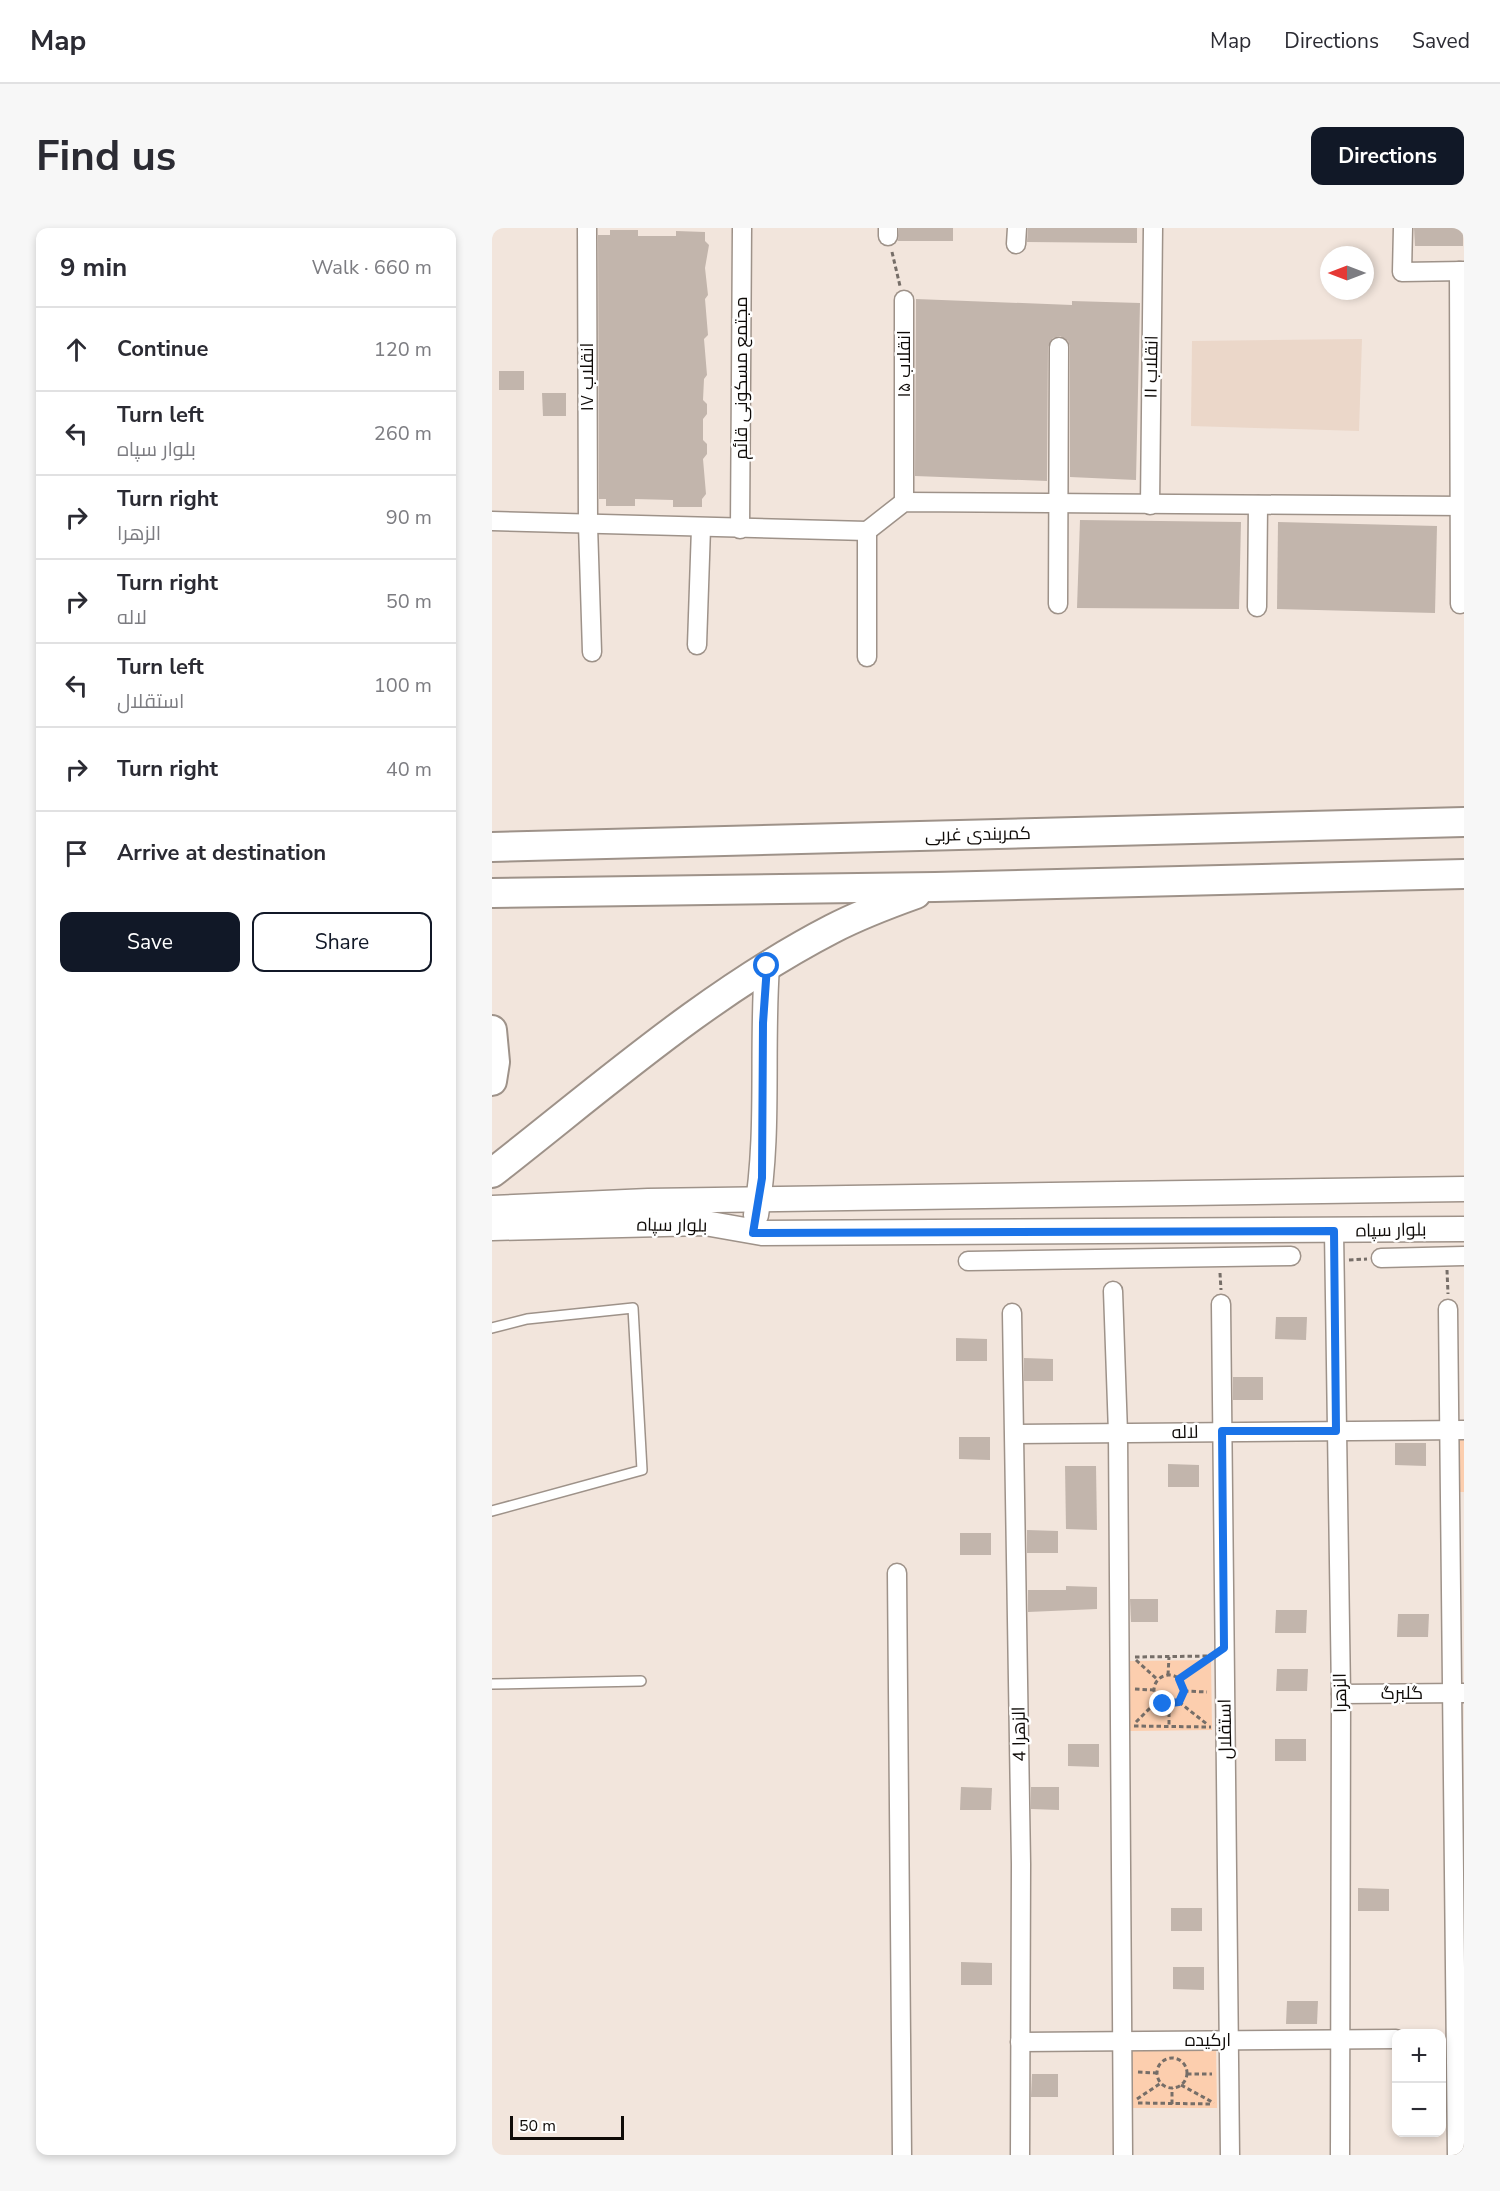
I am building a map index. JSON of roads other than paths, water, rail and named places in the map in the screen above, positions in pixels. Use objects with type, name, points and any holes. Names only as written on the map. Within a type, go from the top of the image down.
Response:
[{"type":"highway","name":"کمربندی غربی","points":[[492,847],[1464,822]]},
{"type":"highway","points":[[492,893],[935,887],[1464,874]]},
{"type":"highway","points":[[492,1173],[688,1020],[767,966],[834,928],[935,887]]},
{"type":"highway","points":[[492,1030],[495,1062],[492,1081]]},
{"type":"main road","points":[[753,1233],[762,1178],[763,1023],[767,966]]},
{"type":"main road","name":"بلوار سپاه","points":[[492,1208],[759,1199],[1464,1189]]},
{"type":"main road","name":"بلوار سپاه","points":[[492,1228],[705,1222],[753,1233],[1464,1229]]},
{"type":"street","name":"انقلاب ۱۷","points":[[587,228],[588,525],[592,652]]},
{"type":"street","name":"مجتمع مسکونی قائم","points":[[740,529],[742,228]]},
{"type":"street","name":"انقلاب ۱۱","points":[[1150,505],[1153,228]]},
{"type":"street","points":[[1403,228],[1402,272],[1462,272],[1460,604]]},
{"type":"street","name":"انقلاب ۱۵","points":[[904,300],[904,502]]},
{"type":"street","points":[[1058,604],[1059,347]]},
{"type":"street","points":[[492,521],[867,531],[904,502],[1057,505],[1462,506]]},
{"type":"street","points":[[1257,607],[1258,505]]},
{"type":"street","points":[[697,645],[701,528]]},
{"type":"street","points":[[867,531],[867,657]]},
{"type":"street","name":"الزهرا","points":[[1334,1231],[1341,1694],[1340,2155]]},
{"type":"street","points":[[1162,1258],[1164,1232]]},
{"type":"street","points":[[968,1261],[1291,1256]]},
{"type":"street","points":[[1380,1258],[1464,1256]]},
{"type":"street","points":[[1113,1291],[1126,1730],[1122,2041],[1123,2155]]},
{"type":"street","name":"استقلال","points":[[1221,1304],[1222,1431],[1216,1652],[1229,2040],[1222,2106],[1230,2155]]},
{"type":"street","points":[[1448,1309],[1456,1430],[1458,1693],[1454,2037],[1457,2155]]},
{"type":"street","name":"الزهرا 4","points":[[1012,1313],[1015,1434],[1020,2155]]},
{"type":"street","name":"لاله","points":[[1015,1434],[1456,1430]]},
{"type":"street","points":[[897,1574],[902,2155]]},
{"type":"street","name":"گلبرگ","points":[[1341,1694],[1458,1693]]},
{"type":"street","name":"ارکیده","points":[[1020,2042],[1392,2039]]},
{"type":"lane","points":[[492,1328],[527,1319],[633,1308],[642,1470],[492,1511]]},
{"type":"lane","points":[[492,1684],[641,1681]]}]
